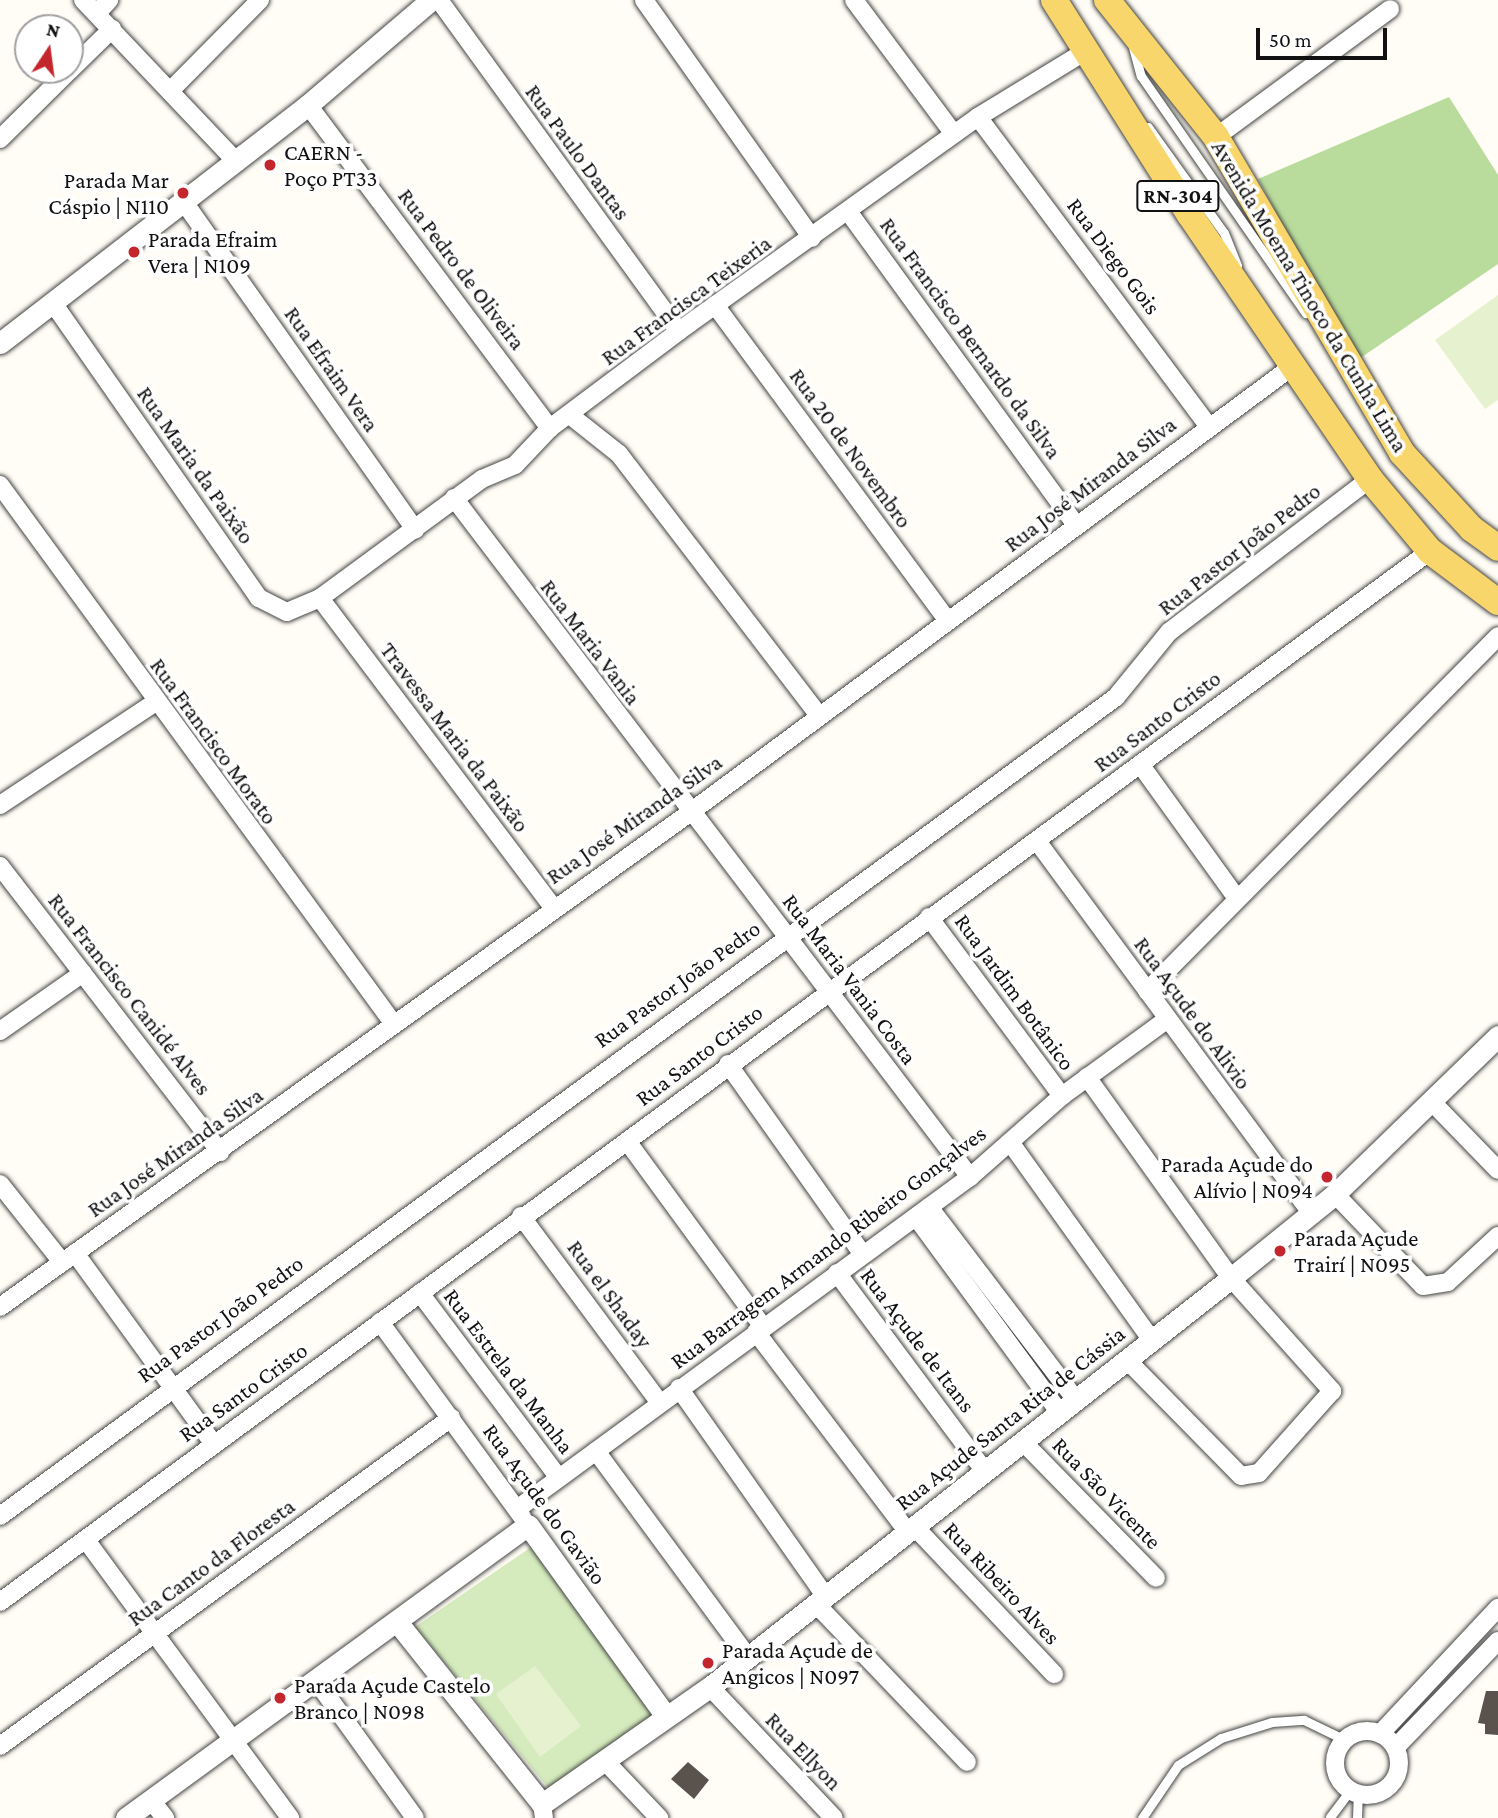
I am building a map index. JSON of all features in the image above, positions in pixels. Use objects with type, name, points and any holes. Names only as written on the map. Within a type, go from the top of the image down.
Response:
[{"type":"main road","name":"Avenida Moema Tinoco da Cunha Lima","points":[[1054,0],[1089,49],[1259,317],[1370,479],[1430,551],[1498,602]]},
{"type":"main road","name":"Avenida Moema Tinoco da Cunha Lima","points":[[1107,0],[1216,137],[1340,355],[1402,453],[1472,529],[1498,548]]},
{"type":"street","points":[[83,0],[103,6],[112,29],[237,162]]},
{"type":"street","points":[[170,91],[260,0]]},
{"type":"street","points":[[0,343],[309,105],[431,0]]},
{"type":"street","name":"Rua Paulo Dantas","points":[[439,0],[678,331]]},
{"type":"street","points":[[644,0],[812,238]]},
{"type":"street","points":[[854,0],[954,134]]},
{"type":"street","points":[[1216,137],[1390,9]]},
{"type":"street","points":[[84,56],[112,29]]},
{"type":"street","name":"Rua Francisca Teixeria","points":[[320,598],[415,530],[454,498],[515,465],[551,428],[571,416],[678,331],[850,214],[978,117],[1089,49]]},
{"type":"street","points":[[0,139],[56,84]]},
{"type":"street","name":"Rua Pedro de Oliveira","points":[[309,105],[551,428]]},
{"type":"street","name":"Rua Diego Gois","points":[[978,117],[1208,426]]},
{"type":"street","name":"Rua Efraim Vera","points":[[184,202],[415,530]]},
{"type":"street","name":"Rua Francisco Bernardo da Silva","points":[[850,214],[1076,525]]},
{"type":"street","name":"Rua Maria da Paixão","points":[[53,303],[259,598],[281,613],[320,598]]},
{"type":"street","name":"Rua 20 de Novembro","points":[[715,305],[947,620]]},
{"type":"street","name":"Rua José Miranda Silva","points":[[0,1307],[220,1152],[552,906],[688,814],[818,714],[1293,366]]},
{"type":"street","points":[[571,416],[619,454],[818,714]]},
{"type":"street","name":"Rua Pastor João Pedro","points":[[0,1516],[170,1386],[786,934],[1116,697],[1169,632],[1370,479]]},
{"type":"street","name":"Rua Francisco Morato","points":[[0,485],[154,703],[393,1023]]},
{"type":"street","name":"Rua Maria Vania","points":[[454,498],[688,814]]},
{"type":"street","name":"Rua Santo Cristo","points":[[0,1602],[521,1216],[627,1141],[727,1063],[1037,841],[1430,551]]},
{"type":"street","name":"Travessa Maria da Paixão","points":[[320,598],[552,906]]},
{"type":"street","points":[[1147,992],[1236,897],[1498,636]]},
{"type":"street","points":[[0,805],[154,703]]},
{"type":"street","points":[[1140,764],[1236,897]]},
{"type":"street","name":"Rua Maria Vania Costa","points":[[688,814],[786,934],[970,1177]]},
{"type":"street","name":"Rua Açude do Alivio","points":[[1037,841],[1147,992],[1165,1021],[1311,1213]]},
{"type":"street","name":"Rua Francisco Canidé Alves","points":[[0,866],[220,1152]]},
{"type":"street","name":"Rua Jardim Botânico","points":[[929,916],[1062,1096]]},
{"type":"street","points":[[0,1031],[83,973]]},
{"type":"street","name":"Rua Barragem Armando Ribeiro Gonçalves","points":[[522,1517],[559,1478],[862,1253],[970,1177],[1062,1096],[1165,1021]]},
{"type":"street","name":"Rua Açude Santa Rita de Cássia","points":[[543,1811],[605,1761],[709,1687],[822,1601],[1335,1194],[1433,1103],[1498,1036]]},
{"type":"street","points":[[727,1063],[862,1253]]},
{"type":"street","points":[[1087,1077],[1231,1278],[1325,1377],[1331,1400],[1259,1473],[1250,1478],[1234,1472],[1127,1360]]},
{"type":"street","points":[[1433,1103],[1498,1170]]},
{"type":"street","name":"Rua Ribeiro Alves","points":[[627,1141],[760,1329],[911,1529],[1054,1674]]},
{"type":"street","points":[[1010,1142],[1152,1340]]},
{"type":"street","points":[[0,1184],[68,1257],[214,1444]]},
{"type":"street","points":[[1335,1194],[1423,1286],[1448,1282],[1498,1236]]},
{"type":"street","points":[[922,1212],[1068,1407]]},
{"type":"street","name":"Rua el Shaday","points":[[521,1216],[659,1402]]},
{"type":"street","name":"Rua Açude de Itans","points":[[837,1273],[984,1470]]},
{"type":"street","name":"Rua Estrela da Manha","points":[[420,1293],[559,1478]]},
{"type":"street","name":"Rua Açude do Gavião","points":[[380,1322],[666,1716]]},
{"type":"street","points":[[679,1388],[822,1601],[967,1762]]},
{"type":"street","name":"Rua Canto da Floresta","points":[[0,1746],[451,1418]]},
{"type":"street","name":"Rua São Vicente","points":[[1023,1442],[1156,1578]]},
{"type":"street","points":[[596,1451],[748,1657]]},
{"type":"street","points":[[126,1818],[318,1683],[398,1623],[522,1517]]},
{"type":"street","points":[[86,1539],[290,1818]]},
{"type":"street","points":[[1380,1734],[1498,1608]]},
{"type":"street","points":[[398,1623],[543,1811]]},
{"type":"street","points":[[1396,1748],[1498,1641]]},
{"type":"street","points":[[318,1683],[415,1818]]},
{"type":"street","name":"Rua Ellyon","points":[[709,1687],[834,1818]]},
{"type":"street","points":[[1362,1731],[1380,1734],[1396,1748],[1400,1766],[1393,1783],[1377,1794],[1354,1792],[1335,1766],[1345,1740],[1362,1731]]},
{"type":"street","points":[[605,1761],[659,1818]]},
{"type":"street","points":[[151,1800],[165,1818]]},
{"type":"lane","points":[[1126,27],[1141,76],[1274,272],[1340,355]]},
{"type":"lane","points":[[1142,1818],[1178,1765],[1221,1738],[1272,1721],[1304,1720],[1345,1740]]},
{"type":"lane","points":[[1330,1817],[1354,1792]]},
{"type":"lane","points":[[1354,1792],[1357,1818]]},
{"type":"green space","points":[[1449,97],[1498,175],[1498,264],[1356,361],[1258,179]]},
{"type":"green space","points":[[1498,295],[1498,400],[1485,409],[1435,340]]},
{"type":"green space","points":[[537,1543],[660,1711],[551,1791],[415,1627]]},
{"type":"green space","points":[[535,1666],[581,1726],[540,1757],[496,1694]]},
{"type":"building","points":[[1486,1691],[1498,1691],[1498,1735],[1485,1734],[1485,1724],[1478,1723]]},
{"type":"building","points":[[688,1762],[709,1780],[694,1799],[671,1779]]},
{"type":"place","name":"CAERN - Poço PT33","points":[[270,165]]},
{"type":"place","name":"Parada Mar Cáspio | N110","points":[[183,193]]},
{"type":"place","name":"Parada Efraim Vera | N109","points":[[134,252]]},
{"type":"place","name":"Parada Açude do Alívio | N094","points":[[1327,1177]]},
{"type":"place","name":"Parada Açude Trairí | N095","points":[[1280,1251]]},
{"type":"place","name":"Parada Açude de Angicos | N097","points":[[708,1663]]},
{"type":"place","name":"Parada Açude Castelo Branco | N098","points":[[280,1698]]}]
